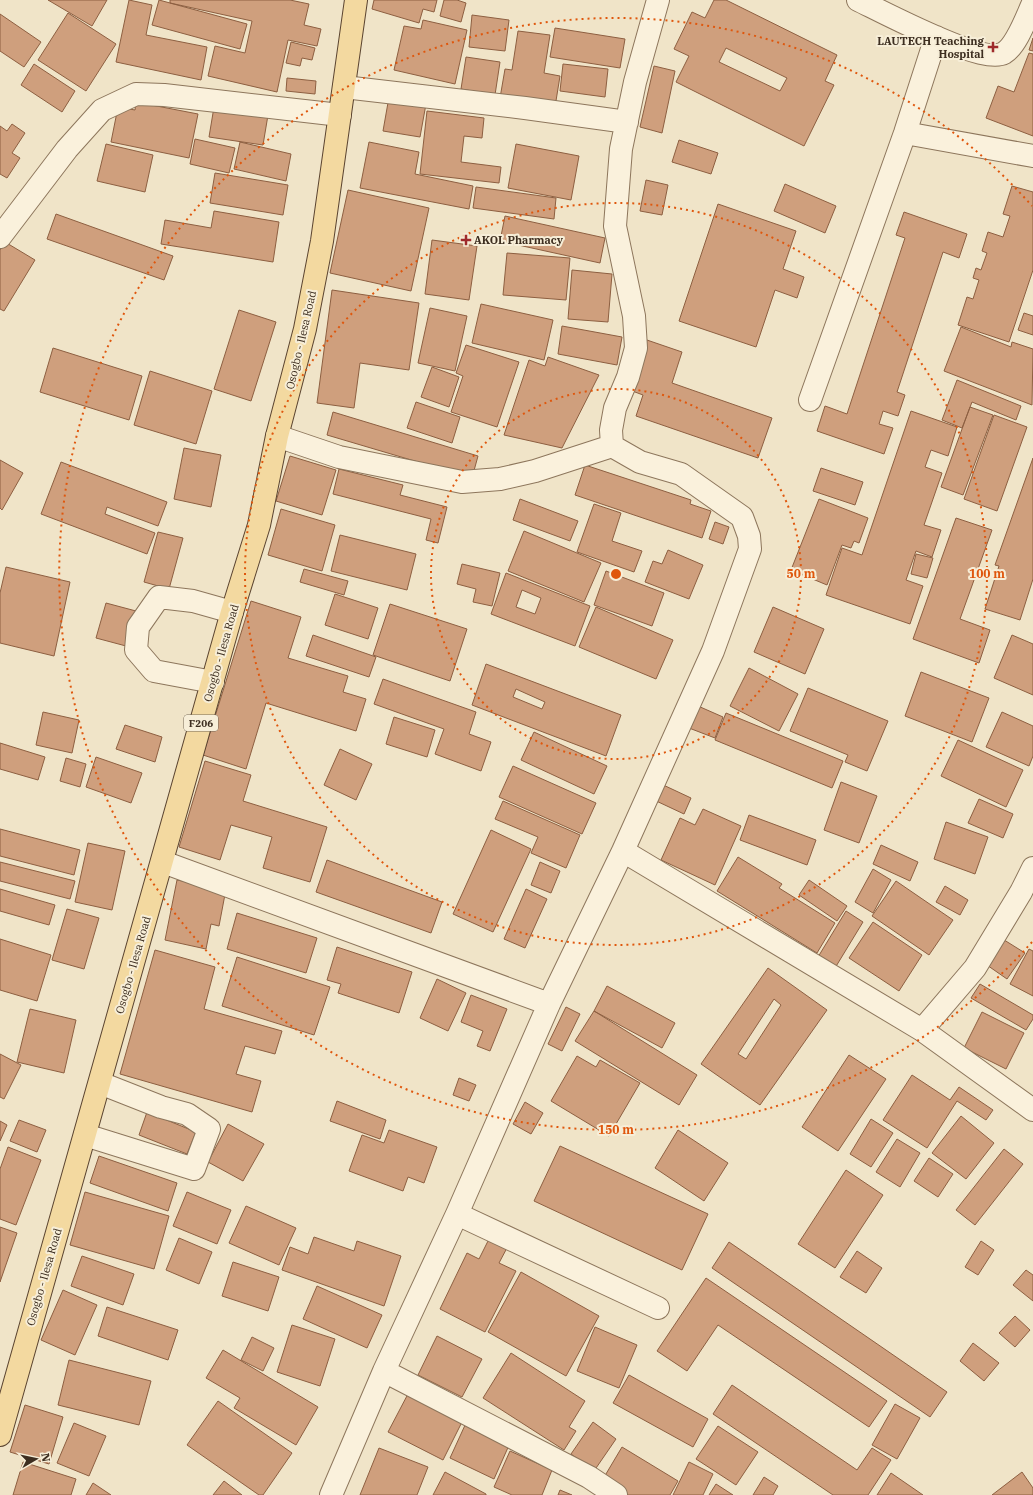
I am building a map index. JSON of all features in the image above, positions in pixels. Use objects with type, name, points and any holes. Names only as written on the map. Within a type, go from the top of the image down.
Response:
[{"type":"main road","name":"Osogbo - Ilesa Road","points":[[0,1435],[232,612],[259,525],[277,436],[305,329],[322,242],[356,0]]},
{"type":"street","points":[[612,446],[612,430],[615,408],[628,377],[636,348],[634,316],[615,226],[621,149],[635,82],[658,0]]},
{"type":"street","points":[[858,0],[936,37],[991,56],[1004,53],[1014,44],[1033,3]]},
{"type":"street","points":[[810,400],[905,133],[936,37]]},
{"type":"street","points":[[344,87],[525,108],[627,122]]},
{"type":"street","points":[[0,237],[67,148],[102,110],[136,94],[164,95],[340,115]]},
{"type":"street","points":[[905,133],[1033,156]]},
{"type":"street","points":[[277,436],[338,458],[462,482],[500,480],[535,471],[612,446],[640,462],[681,474],[742,517],[749,536],[750,549],[713,651],[623,852],[549,1004],[457,1214],[384,1371],[331,1495]]},
{"type":"street","points":[[213,682],[154,671],[136,650],[138,627],[159,597],[193,601],[232,612]]},
{"type":"street","points":[[623,852],[922,1030],[1033,1110]]},
{"type":"street","points":[[162,862],[549,1004]]},
{"type":"street","points":[[922,1030],[975,968],[1021,892],[1033,868]]},
{"type":"street","points":[[85,1136],[194,1169],[209,1129],[187,1114],[161,1107],[100,1083]]},
{"type":"street","points":[[457,1214],[658,1308]]},
{"type":"street","points":[[384,1371],[589,1477],[616,1495]]},
{"type":"building","points":[[48,0],[107,0],[92,26]]},
{"type":"building","points":[[129,0],[152,5],[146,35],[207,47],[201,80],[116,62]]},
{"type":"building","points":[[159,0],[247,24],[240,49],[152,25]]},
{"type":"building","points":[[170,0],[290,0],[309,4],[304,25],[321,29],[317,46],[288,40],[277,92],[208,76],[215,46],[245,53],[252,21],[170,3]]},
{"type":"building","points":[[374,0],[437,0],[434,12],[423,9],[419,23],[372,9]]},
{"type":"building","points":[[444,0],[457,0],[466,3],[461,22],[440,16]]},
{"type":"building","points":[[714,0],[726,0],[837,55],[825,81],[834,85],[804,146],[676,82],[689,56],[674,49],[692,12],[705,18]],"holes":[[[726,48],[787,78],[780,91],[719,62]]]},
{"type":"building","points":[[68,13],[116,44],[86,91],[38,60]]},
{"type":"building","points":[[0,14],[41,42],[24,67],[0,51]]},
{"type":"building","points":[[472,15],[509,20],[505,51],[469,47]]},
{"type":"building","points":[[423,20],[467,30],[455,84],[394,70],[404,26],[421,29]]},
{"type":"building","points":[[555,28],[625,39],[620,68],[550,57]]},
{"type":"building","points":[[518,31],[550,35],[544,73],[560,76],[555,107],[500,98],[505,69],[512,70]]},
{"type":"building","points":[[1033,38],[1033,51],[1029,50]]},
{"type":"building","points":[[291,42],[315,48],[312,60],[302,58],[300,66],[286,63]]},
{"type":"building","points":[[1029,53],[1033,54],[1033,136],[986,118],[998,86],[1014,92]]},
{"type":"building","points":[[466,57],[500,62],[495,95],[461,89]]},
{"type":"building","points":[[34,64],[75,91],[62,112],[21,85]]},
{"type":"building","points":[[563,64],[608,69],[605,97],[560,91]]},
{"type":"building","points":[[654,66],[675,71],[662,133],[640,127]]},
{"type":"building","points":[[287,78],[316,81],[315,94],[286,91]]},
{"type":"building","points":[[389,97],[426,104],[420,137],[383,131]]},
{"type":"building","points":[[136,102],[198,114],[189,158],[111,142],[118,107],[135,110]]},
{"type":"building","points":[[214,107],[268,115],[263,145],[209,137]]},
{"type":"building","points":[[427,111],[484,118],[482,138],[464,136],[461,162],[501,167],[499,183],[420,174]]},
{"type":"building","points":[[12,124],[25,133],[12,153],[20,158],[7,178],[0,174],[0,126],[7,131]]},
{"type":"building","points":[[195,139],[235,148],[229,173],[190,164]]},
{"type":"building","points":[[679,140],[718,153],[711,174],[672,162]]},
{"type":"building","points":[[240,142],[291,154],[286,181],[234,169]]},
{"type":"building","points":[[369,142],[419,152],[415,174],[473,186],[469,209],[360,188]]},
{"type":"building","points":[[106,144],[153,155],[145,192],[97,181]]},
{"type":"building","points":[[516,144],[579,156],[571,200],[508,188]]},
{"type":"building","points":[[215,173],[288,185],[283,215],[210,203]]},
{"type":"building","points":[[646,180],[668,185],[662,215],[640,211]]},
{"type":"building","points":[[785,184],[836,206],[825,233],[774,211]]},
{"type":"building","points":[[1012,186],[1033,192],[1033,270],[1009,342],[958,325],[967,297],[973,299],[979,280],[973,278],[976,268],[981,270],[987,253],[982,251],[988,232],[1003,237],[1010,216],[1003,214]]},
{"type":"building","points":[[476,187],[556,198],[554,219],[473,208]]},
{"type":"building","points":[[348,190],[429,208],[411,291],[330,273]]},
{"type":"building","points":[[718,204],[796,231],[783,269],[804,277],[797,298],[775,290],[756,347],[679,321]]},
{"type":"building","points":[[214,211],[279,222],[273,262],[161,244],[165,220],[211,228]]},
{"type":"building","points":[[904,212],[967,234],[959,258],[943,252],[897,392],[905,395],[898,416],[883,411],[879,424],[893,428],[884,454],[817,431],[825,406],[847,414],[905,238],[896,235]]},
{"type":"building","points":[[56,214],[173,256],[164,280],[47,239]]},
{"type":"building","points":[[505,216],[605,238],[600,263],[500,241]]},
{"type":"building","points":[[432,240],[477,246],[469,300],[425,294]]},
{"type":"building","points":[[5,242],[35,260],[4,311],[0,309],[0,250]]},
{"type":"building","points":[[507,253],[570,258],[566,300],[503,295]]},
{"type":"building","points":[[572,270],[612,274],[608,322],[568,319]]},
{"type":"building","points":[[332,290],[419,303],[409,370],[360,363],[354,408],[317,403]]},
{"type":"building","points":[[481,304],[553,320],[544,360],[472,343]]},
{"type":"building","points":[[430,308],[467,316],[455,371],[418,363]]},
{"type":"building","points":[[239,310],[276,322],[251,401],[214,389]]},
{"type":"building","points":[[1024,313],[1033,316],[1033,335],[1018,330]]},
{"type":"building","points":[[562,326],[622,337],[617,365],[558,354]]},
{"type":"building","points":[[961,327],[1011,347],[1012,342],[1033,349],[1032,405],[944,371]]},
{"type":"building","points":[[644,339],[682,352],[672,383],[772,418],[758,458],[636,416],[643,395],[627,389]]},
{"type":"building","points":[[466,345],[519,362],[497,427],[451,412],[463,376],[456,373]]},
{"type":"building","points":[[53,348],[142,376],[129,420],[40,392]]},
{"type":"building","points":[[548,357],[599,375],[562,448],[504,435],[529,360],[545,366]]},
{"type":"building","points":[[432,367],[459,377],[449,407],[421,397]]},
{"type":"building","points":[[150,371],[212,391],[196,444],[134,425]]},
{"type":"building","points":[[957,380],[1021,406],[1016,420],[972,402],[962,428],[942,420]]},
{"type":"building","points":[[416,402],[460,417],[452,443],[407,428]]},
{"type":"building","points":[[970,407],[993,415],[963,495],[941,487]]},
{"type":"building","points":[[911,411],[957,427],[948,456],[931,450],[925,467],[942,473],[924,525],[941,530],[932,557],[916,551],[906,580],[923,586],[910,624],[826,595],[842,548],[862,555]]},
{"type":"building","points":[[333,412],[478,456],[472,478],[327,435]]},
{"type":"building","points":[[994,415],[1027,427],[997,511],[964,499]]},
{"type":"building","points":[[184,448],[221,455],[211,507],[174,499]]},
{"type":"building","points":[[290,456],[336,470],[322,515],[276,501]]},
{"type":"building","points":[[1033,458],[1033,579],[1020,620],[985,609],[999,566],[995,565]]},
{"type":"building","points":[[0,460],[23,473],[2,510],[0,508]]},
{"type":"building","points":[[61,462],[167,502],[158,526],[107,507],[105,514],[155,533],[147,554],[41,514]]},
{"type":"building","points":[[585,465],[691,500],[690,504],[711,511],[702,538],[575,495]]},
{"type":"building","points":[[821,468],[863,482],[855,505],[813,491]]},
{"type":"building","points":[[339,469],[403,485],[400,495],[447,507],[438,543],[426,540],[431,519],[333,494]]},
{"type":"building","points":[[520,499],[578,521],[570,541],[513,520]]},
{"type":"building","points":[[819,499],[868,518],[859,543],[854,541],[851,548],[842,545],[827,585],[791,570]]},
{"type":"building","points":[[594,504],[621,513],[612,541],[642,551],[634,572],[577,552]]},
{"type":"building","points":[[281,509],[335,525],[322,571],[268,555]]},
{"type":"building","points":[[956,518],[992,530],[960,619],[990,630],[979,663],[913,639]]},
{"type":"building","points":[[715,522],[729,527],[723,544],[709,539]]},
{"type":"building","points":[[524,531],[601,563],[584,602],[508,571]]},
{"type":"building","points":[[158,532],[183,538],[169,589],[144,582]]},
{"type":"building","points":[[340,535],[416,554],[407,590],[331,571]]},
{"type":"building","points":[[668,550],[703,565],[689,599],[645,582],[653,561],[662,564]]},
{"type":"building","points":[[916,554],[933,558],[927,578],[911,574]]},
{"type":"building","points":[[462,564],[500,573],[492,606],[473,602],[476,589],[457,584]]},
{"type":"building","points":[[6,567],[70,582],[54,656],[0,643],[0,593]]},
{"type":"building","points":[[304,569],[348,581],[344,595],[300,582]]},
{"type":"building","points":[[606,571],[664,593],[652,626],[594,605]]},
{"type":"building","points":[[506,573],[590,606],[575,646],[491,614]],"holes":[[[522,590],[541,598],[535,614],[516,607]]]},
{"type":"building","points":[[335,594],[378,608],[368,639],[325,625]]},
{"type":"building","points":[[251,601],[301,617],[288,658],[348,676],[343,692],[366,699],[356,731],[266,703],[246,769],[203,755]]},
{"type":"building","points":[[106,603],[136,611],[126,646],[96,638]]},
{"type":"building","points":[[390,604],[467,629],[450,681],[373,655]]},
{"type":"building","points":[[596,607],[673,640],[656,679],[579,647]]},
{"type":"building","points":[[773,607],[824,629],[805,674],[754,652]]},
{"type":"building","points":[[313,635],[376,657],[369,677],[306,656]]},
{"type":"building","points":[[1012,635],[1033,644],[1033,695],[994,678]]},
{"type":"building","points":[[486,664],[621,715],[606,756],[472,705]],"holes":[[[516,689],[545,702],[542,709],[513,697]]]},
{"type":"building","points":[[749,668],[798,694],[779,731],[730,706]]},
{"type":"building","points":[[921,672],[989,698],[972,742],[905,716]]},
{"type":"building","points":[[383,679],[476,712],[469,734],[491,742],[481,771],[435,754],[444,729],[374,704]]},
{"type":"building","points":[[808,688],[888,721],[867,771],[845,762],[848,755],[790,731]]},
{"type":"building","points":[[698,706],[723,717],[715,738],[689,728]]},
{"type":"building","points":[[43,712],[79,720],[72,753],[36,745]]},
{"type":"building","points":[[1002,712],[1033,726],[1033,756],[1029,766],[986,747]]},
{"type":"building","points":[[726,713],[843,761],[832,788],[715,740]]},
{"type":"building","points":[[394,717],[435,730],[427,757],[386,744]]},
{"type":"building","points":[[125,725],[162,737],[155,762],[116,749]]},
{"type":"building","points":[[534,732],[607,766],[594,794],[521,760]]},
{"type":"building","points":[[958,740],[1023,770],[1006,807],[941,776]]},
{"type":"building","points":[[0,743],[45,757],[38,780],[0,769]]},
{"type":"building","points":[[340,749],[372,764],[356,800],[324,785]]},
{"type":"building","points":[[96,757],[142,773],[131,803],[86,787]]},
{"type":"building","points":[[66,758],[86,764],[80,787],[60,781]]},
{"type":"building","points":[[205,761],[251,775],[243,801],[327,827],[310,882],[263,868],[272,837],[231,825],[220,860],[179,847]]},
{"type":"building","points":[[513,766],[596,803],[582,834],[499,797]]},
{"type":"building","points":[[841,782],[877,796],[859,843],[824,830]]},
{"type":"building","points":[[659,783],[691,798],[684,814],[652,799]]},
{"type":"building","points":[[979,799],[1013,814],[1003,838],[968,823]]},
{"type":"building","points":[[503,801],[580,835],[566,868],[531,853],[538,837],[495,819]]},
{"type":"building","points":[[703,809],[741,826],[715,885],[661,860],[680,818],[695,825]]},
{"type":"building","points":[[749,815],[816,840],[807,865],[740,840]]},
{"type":"building","points":[[946,822],[988,837],[975,874],[934,859]]},
{"type":"building","points":[[0,829],[80,850],[74,875],[0,856]]},
{"type":"building","points":[[491,830],[531,849],[493,932],[453,914]]},
{"type":"building","points":[[88,843],[125,851],[112,910],[75,902]]},
{"type":"building","points":[[881,845],[918,862],[910,881],[873,864]]},
{"type":"building","points":[[738,857],[782,884],[779,888],[835,923],[817,953],[717,891]]},
{"type":"building","points":[[327,860],[442,902],[431,933],[316,892]]},
{"type":"building","points":[[0,862],[75,881],[70,899],[0,881]]},
{"type":"building","points":[[540,862],[560,871],[551,893],[531,885]]},
{"type":"building","points":[[873,869],[891,880],[873,913],[855,902]]},
{"type":"building","points":[[177,880],[226,889],[219,926],[211,924],[206,949],[165,940]]},
{"type":"building","points":[[809,880],[847,906],[837,921],[799,895]]},
{"type":"building","points":[[896,881],[953,920],[929,955],[872,916]]},
{"type":"building","points":[[945,886],[968,900],[960,915],[936,902]]},
{"type":"building","points":[[0,889],[55,905],[49,925],[0,911]]},
{"type":"building","points":[[526,889],[547,899],[525,948],[504,939]]},
{"type":"building","points":[[67,909],[99,918],[84,969],[52,960]]},
{"type":"building","points":[[846,911],[863,922],[835,968],[818,957]]},
{"type":"building","points":[[237,913],[317,938],[306,973],[227,949]]},
{"type":"building","points":[[873,922],[922,955],[899,991],[849,958]]},
{"type":"building","points":[[1001,938],[1025,953],[1007,979],[984,963]]},
{"type":"building","points":[[0,939],[51,955],[37,1001],[0,990]]},
{"type":"building","points":[[337,947],[412,972],[399,1013],[338,993],[341,984],[327,980]]},
{"type":"building","points":[[1029,949],[1033,951],[1033,996],[1010,984]]},
{"type":"building","points":[[155,950],[215,967],[204,1009],[282,1031],[275,1054],[245,1046],[236,1074],[261,1081],[252,1112],[120,1074]]},
{"type":"building","points":[[237,957],[330,987],[314,1035],[222,1006]]},
{"type":"building","points":[[768,968],[827,1010],[760,1105],[701,1064]],"holes":[[[774,999],[781,1005],[746,1059],[738,1054]]]},
{"type":"building","points":[[437,979],[466,993],[448,1031],[420,1018]]},
{"type":"building","points":[[980,984],[1033,1015],[1033,1019],[1026,1030],[971,998]]},
{"type":"building","points":[[607,986],[675,1023],[662,1048],[594,1011]]},
{"type":"building","points":[[471,995],[507,1009],[490,1051],[477,1046],[483,1031],[461,1022]]},
{"type":"building","points":[[566,1007],[580,1014],[562,1051],[548,1044]]},
{"type":"building","points":[[30,1009],[76,1020],[64,1073],[17,1062]]},
{"type":"building","points":[[594,1011],[697,1075],[679,1105],[575,1041]]},
{"type":"building","points":[[982,1012],[1024,1033],[1006,1069],[964,1048]]},
{"type":"building","points":[[0,1054],[21,1065],[4,1099],[0,1097]]},
{"type":"building","points":[[849,1055],[886,1079],[838,1151],[802,1127]]},
{"type":"building","points":[[577,1056],[596,1067],[600,1060],[640,1083],[609,1136],[551,1101]]},
{"type":"building","points":[[912,1075],[950,1100],[959,1087],[993,1110],[986,1120],[957,1101],[927,1148],[883,1120]]},
{"type":"building","points":[[459,1078],[476,1085],[469,1101],[453,1095]]},
{"type":"building","points":[[337,1101],[386,1120],[380,1139],[330,1121]]},
{"type":"building","points":[[525,1102],[543,1113],[531,1134],[513,1124]]},
{"type":"building","points":[[147,1112],[196,1132],[187,1154],[139,1135]]},
{"type":"building","points":[[961,1116],[994,1143],[966,1179],[932,1153]]},
{"type":"building","points":[[871,1119],[893,1133],[871,1167],[850,1154]]},
{"type":"building","points":[[19,1120],[46,1130],[37,1152],[10,1141]]},
{"type":"building","points":[[0,1121],[7,1125],[0,1141]]},
{"type":"building","points":[[228,1124],[264,1144],[243,1181],[208,1162]]},
{"type":"building","points":[[389,1130],[437,1147],[424,1183],[408,1177],[403,1191],[349,1171],[362,1135],[384,1143]]},
{"type":"building","points":[[678,1130],[728,1163],[704,1201],[655,1168]]},
{"type":"building","points":[[897,1139],[920,1153],[900,1187],[876,1172]]},
{"type":"building","points":[[560,1146],[708,1214],[682,1270],[534,1201]]},
{"type":"building","points":[[8,1147],[41,1160],[16,1225],[0,1219],[0,1169]]},
{"type":"building","points":[[1004,1149],[1023,1164],[975,1225],[956,1210]]},
{"type":"building","points":[[99,1156],[177,1183],[168,1211],[90,1183]]},
{"type":"building","points":[[929,1158],[953,1174],[938,1197],[914,1181]]},
{"type":"building","points":[[846,1170],[883,1195],[835,1268],[798,1244]]},
{"type":"building","points":[[85,1192],[169,1216],[154,1269],[70,1245]]},
{"type":"building","points":[[187,1192],[231,1210],[217,1244],[173,1226]]},
{"type":"building","points":[[246,1206],[296,1228],[279,1265],[229,1243]]},
{"type":"building","points":[[0,1227],[17,1233],[0,1282]]},
{"type":"building","points":[[314,1237],[354,1251],[357,1241],[401,1256],[384,1306],[282,1270],[290,1247],[308,1254]]},
{"type":"building","points":[[490,1237],[508,1246],[499,1263],[516,1271],[485,1332],[440,1309],[467,1253],[479,1259]]},
{"type":"building","points":[[179,1238],[212,1252],[199,1284],[166,1270]]},
{"type":"building","points":[[981,1241],[994,1250],[978,1275],[965,1267]]},
{"type":"building","points":[[729,1242],[947,1392],[930,1417],[712,1268]]},
{"type":"building","points":[[857,1251],[882,1268],[866,1293],[840,1277]]},
{"type":"building","points":[[82,1256],[134,1274],[123,1305],[71,1286]]},
{"type":"building","points":[[233,1262],[279,1277],[268,1311],[222,1296]]},
{"type":"building","points":[[1026,1270],[1033,1275],[1033,1301],[1013,1285]]},
{"type":"building","points":[[521,1272],[599,1316],[566,1376],[488,1332]]},
{"type":"building","points":[[706,1278],[887,1401],[869,1427],[718,1325],[687,1371],[657,1351]]},
{"type":"building","points":[[317,1286],[382,1315],[367,1348],[303,1319]]},
{"type":"building","points":[[63,1290],[97,1305],[75,1355],[41,1340]]},
{"type":"building","points":[[107,1307],[178,1330],[168,1360],[98,1336]]},
{"type":"building","points":[[1015,1316],[1030,1330],[1015,1347],[999,1333]]},
{"type":"building","points":[[292,1325],[335,1339],[320,1386],[277,1372]]},
{"type":"building","points":[[595,1327],[637,1345],[619,1388],[577,1371]]},
{"type":"building","points":[[437,1336],[482,1359],[462,1397],[418,1375]]},
{"type":"building","points":[[252,1337],[274,1348],[263,1371],[241,1360]]},
{"type":"building","points":[[973,1343],[999,1363],[984,1381],[960,1361]]},
{"type":"building","points":[[223,1350],[318,1407],[296,1445],[234,1408],[240,1398],[206,1378]]},
{"type":"building","points":[[511,1353],[585,1401],[569,1427],[576,1431],[564,1450],[483,1398]]},
{"type":"building","points":[[69,1360],[151,1381],[139,1425],[58,1405]]},
{"type":"building","points":[[629,1375],[708,1419],[693,1447],[613,1403]]},
{"type":"building","points":[[732,1385],[857,1470],[872,1448],[891,1460],[868,1495],[833,1495],[713,1414]]},
{"type":"building","points":[[409,1392],[463,1420],[443,1460],[388,1432]]},
{"type":"building","points":[[218,1401],[292,1453],[263,1495],[259,1495],[187,1445]]},
{"type":"building","points":[[895,1404],[920,1418],[897,1459],[872,1445]]},
{"type":"building","points":[[25,1405],[63,1417],[49,1464],[10,1452]]},
{"type":"building","points":[[593,1422],[616,1439],[594,1471],[571,1454]]},
{"type":"building","points":[[74,1423],[106,1436],[89,1476],[57,1463]]},
{"type":"building","points":[[466,1423],[510,1443],[494,1479],[450,1458]]},
{"type":"building","points":[[718,1426],[758,1452],[736,1485],[696,1459]]},
{"type":"building","points":[[622,1447],[678,1481],[670,1495],[618,1495],[600,1484]]},
{"type":"building","points":[[379,1448],[428,1467],[417,1495],[360,1495]]},
{"type":"building","points":[[510,1451],[552,1470],[542,1495],[512,1495],[494,1487]]},
{"type":"building","points":[[23,1462],[76,1479],[71,1495],[13,1495]]},
{"type":"building","points":[[689,1462],[713,1474],[703,1495],[673,1495]]},
{"type":"building","points":[[445,1472],[486,1494],[486,1495],[433,1495]]},
{"type":"building","points":[[1022,1472],[1033,1488],[1033,1495],[992,1495]]},
{"type":"building","points":[[891,1473],[923,1495],[877,1495]]},
{"type":"building","points":[[764,1477],[778,1486],[773,1495],[753,1495]]},
{"type":"building","points":[[224,1481],[242,1495],[213,1495]]},
{"type":"building","points":[[93,1483],[111,1495],[86,1495]]},
{"type":"building","points":[[716,1484],[733,1495],[709,1495]]},
{"type":"building","points":[[560,1490],[572,1495],[558,1495]]},
{"type":"place","name":"LAUTECH Teaching Hospital","points":[[993,47]]},
{"type":"place","name":"AKOL Pharmacy","points":[[466,240]]}]
